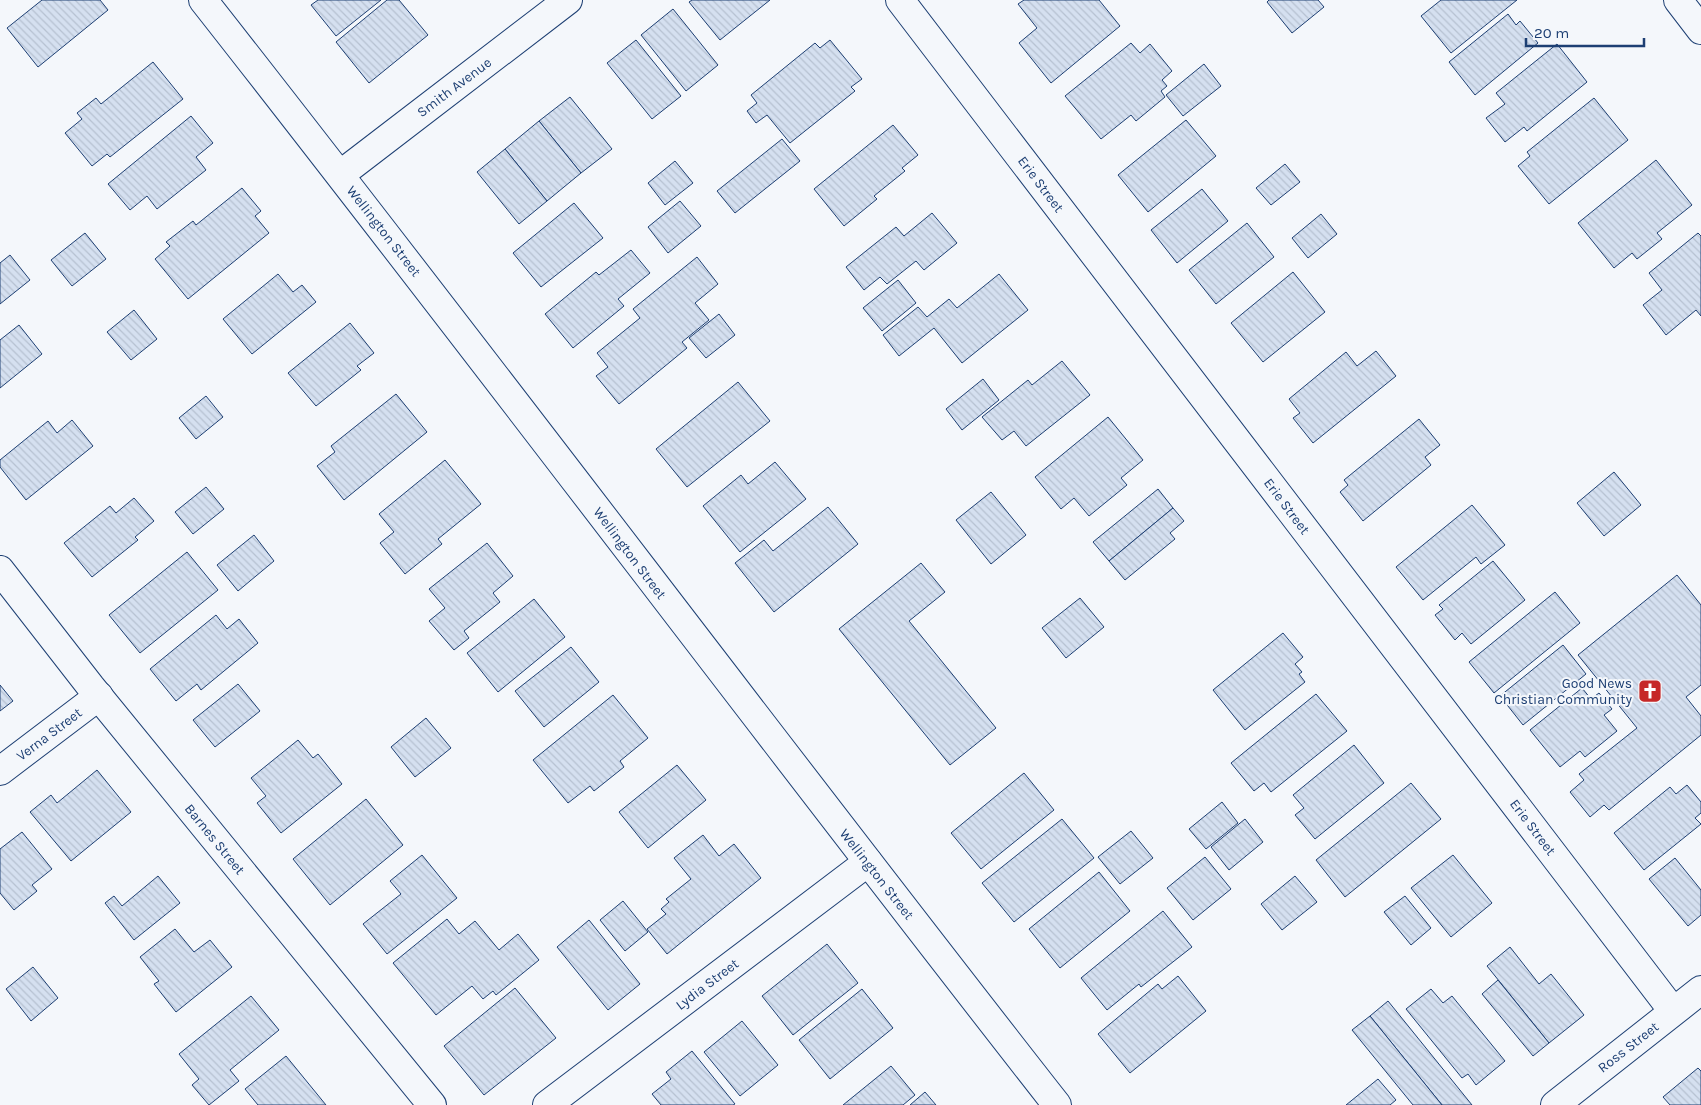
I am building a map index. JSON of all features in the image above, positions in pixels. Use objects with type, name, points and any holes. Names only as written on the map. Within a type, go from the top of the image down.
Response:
[{"type":"street","name":"Wellington Street","points":[[203,0],[341,174],[868,862],[1057,1105]]},
{"type":"street","name":"Smith Avenue","points":[[341,174],[568,0]]},
{"type":"street","name":"Erie Street","points":[[900,0],[1673,1011]]},
{"type":"street","points":[[1678,0],[1701,30]]},
{"type":"street","name":"Barnes Street","points":[[0,570],[99,696],[432,1105]]},
{"type":"street","name":"Verna Street","points":[[0,771],[99,696]]},
{"type":"street","name":"Lydia Street","points":[[547,1105],[868,862]]},
{"type":"street","name":"Ross Street","points":[[1555,1105],[1701,990]]},
{"type":"building","points":[[42,0],[100,0],[108,10],[38,67],[7,28]]},
{"type":"building","points":[[318,0],[381,0],[336,36],[311,5]]},
{"type":"building","points":[[387,0],[399,0],[428,35],[369,83],[336,42]]},
{"type":"building","points":[[692,0],[770,0],[720,40],[689,2]]},
{"type":"building","points":[[1024,0],[1099,0],[1120,26],[1051,83],[1019,43],[1037,28],[1018,4]]},
{"type":"building","points":[[1269,0],[1318,0],[1324,7],[1292,33],[1267,2]]},
{"type":"building","points":[[1441,0],[1517,0],[1451,53],[1421,16]]},
{"type":"building","points":[[673,9],[718,65],[686,91],[641,35]]},
{"type":"building","points":[[1508,14],[1516,25],[1520,21],[1538,43],[1475,95],[1449,62]]},
{"type":"building","points":[[636,40],[681,96],[652,119],[607,63]]},
{"type":"building","points":[[830,40],[862,79],[851,87],[855,91],[790,143],[767,115],[756,123],[747,111],[757,103],[751,95],[815,43],[820,48]]},
{"type":"building","points":[[1131,43],[1140,53],[1150,44],[1172,71],[1162,80],[1167,86],[1161,91],[1165,97],[1136,121],[1131,115],[1101,139],[1065,96]]},
{"type":"building","points":[[1557,44],[1587,82],[1527,131],[1524,127],[1505,142],[1486,118],[1505,104],[1496,93]]},
{"type":"building","points":[[153,62],[183,99],[110,157],[107,154],[92,166],[65,133],[82,119],[77,113],[96,98],[101,104]]},
{"type":"building","points":[[1204,64],[1221,86],[1183,116],[1166,95]]},
{"type":"building","points":[[570,97],[612,149],[581,173],[539,121]]},
{"type":"building","points":[[1594,98],[1628,140],[1549,204],[1518,166],[1530,156],[1527,152]]},
{"type":"building","points":[[191,116],[213,143],[196,157],[206,170],[157,209],[147,196],[130,210],[108,184]]},
{"type":"building","points":[[1186,120],[1216,156],[1148,212],[1118,175]]},
{"type":"building","points":[[539,121],[581,173],[547,201],[505,149]]},
{"type":"building","points":[[893,125],[918,155],[902,168],[905,171],[874,196],[877,199],[844,226],[814,189]]},
{"type":"building","points":[[782,139],[800,161],[735,213],[717,191]]},
{"type":"building","points":[[505,149],[547,201],[519,224],[477,172]]},
{"type":"building","points":[[1656,160],[1692,205],[1657,233],[1662,239],[1637,259],[1632,253],[1614,268],[1578,223]]},
{"type":"building","points":[[675,161],[693,183],[665,205],[648,183]]},
{"type":"building","points":[[1285,164],[1300,182],[1271,205],[1256,188]]},
{"type":"building","points":[[242,188],[261,211],[255,216],[269,233],[188,299],[155,259],[170,246],[166,242],[193,221],[196,225]]},
{"type":"building","points":[[1202,189],[1228,221],[1177,263],[1151,230]]},
{"type":"building","points":[[680,201],[701,226],[668,253],[648,227]]},
{"type":"building","points":[[574,203],[603,238],[541,287],[513,253]]},
{"type":"building","points":[[932,213],[957,243],[924,270],[916,261],[887,284],[880,277],[864,290],[846,267],[896,227],[904,236]]},
{"type":"building","points":[[1321,214],[1337,234],[1308,258],[1292,238]]},
{"type":"building","points":[[1247,223],[1274,257],[1216,304],[1189,270]]},
{"type":"building","points":[[85,233],[106,259],[72,286],[51,260]]},
{"type":"building","points":[[1698,233],[1701,236],[1701,316],[1696,310],[1666,335],[1643,305],[1662,290],[1649,273]]},
{"type":"building","points":[[631,250],[650,273],[618,299],[624,306],[573,348],[545,314],[596,272],[599,275]]},
{"type":"building","points":[[10,255],[30,280],[0,304],[0,263]]},
{"type":"building","points":[[697,257],[718,284],[695,303],[709,320],[682,342],[687,348],[619,404],[596,376],[608,367],[597,353],[640,318],[633,309]]},
{"type":"building","points":[[1293,272],[1325,312],[1263,362],[1231,323]]},
{"type":"building","points":[[278,274],[293,292],[302,285],[316,302],[252,354],[223,319]]},
{"type":"building","points":[[999,274],[1028,310],[962,363],[934,328],[899,356],[883,335],[918,307],[927,317],[949,299],[957,308]]},
{"type":"building","points":[[898,280],[916,303],[882,331],[863,308]]},
{"type":"building","points":[[134,310],[157,339],[131,360],[107,332]]},
{"type":"building","points":[[719,314],[735,335],[706,358],[689,338]]},
{"type":"building","points":[[350,323],[374,353],[357,366],[361,370],[316,406],[288,373]]},
{"type":"building","points":[[19,325],[42,354],[0,388],[0,340]]},
{"type":"building","points":[[1376,351],[1396,376],[1313,443],[1293,418],[1300,413],[1289,399],[1346,352],[1357,366]]},
{"type":"building","points":[[1062,361],[1090,395],[1026,446],[1014,431],[1002,440],[982,417],[1028,380],[1032,385]]},
{"type":"building","points":[[983,379],[999,400],[962,430],[946,409]]},
{"type":"building","points":[[738,382],[770,421],[687,487],[656,449]]},
{"type":"building","points":[[396,394],[427,432],[344,500],[317,466],[335,452],[331,446]]},
{"type":"building","points":[[206,396],[223,417],[196,439],[179,418]]},
{"type":"building","points":[[1108,417],[1143,460],[1121,478],[1127,485],[1089,516],[1074,498],[1061,509],[1035,477]]},
{"type":"building","points":[[1419,419],[1440,445],[1425,457],[1431,465],[1363,521],[1340,492],[1348,485],[1344,480]]},
{"type":"building","points":[[72,420],[93,446],[26,500],[0,467],[0,460],[48,421],[57,433]]},
{"type":"building","points":[[445,460],[481,504],[438,539],[442,544],[405,574],[380,543],[394,532],[379,514]]},
{"type":"building","points":[[775,462],[806,499],[740,552],[703,506],[741,475],[748,484]]},
{"type":"building","points":[[1614,472],[1641,505],[1604,536],[1577,503]]},
{"type":"building","points":[[206,487],[224,509],[193,534],[175,512]]},
{"type":"building","points":[[1158,489],[1173,508],[1109,561],[1093,542]]},
{"type":"building","points":[[991,492],[1026,535],[991,564],[956,520]]},
{"type":"building","points":[[134,498],[154,521],[135,537],[138,540],[92,577],[64,543],[110,506],[116,513]]},
{"type":"building","points":[[1472,505],[1505,545],[1481,564],[1476,557],[1423,600],[1396,567]]},
{"type":"building","points":[[828,507],[858,544],[774,612],[735,563],[764,540],[773,551]]},
{"type":"building","points":[[1173,508],[1184,521],[1170,533],[1175,539],[1125,580],[1109,561]]},
{"type":"building","points":[[254,535],[274,561],[238,591],[217,565]]},
{"type":"building","points":[[487,543],[513,576],[493,593],[500,602],[464,631],[469,638],[454,650],[429,621],[445,608],[429,589]]},
{"type":"building","points":[[187,552],[218,590],[140,653],[109,615]]},
{"type":"building","points":[[1493,561],[1525,600],[1471,644],[1462,633],[1455,640],[1435,615],[1443,609],[1439,605]]},
{"type":"building","points":[[921,563],[945,592],[909,621],[996,728],[950,765],[839,629]]},
{"type":"building","name":"Good News Christian Community","points":[[1677,575],[1701,605],[1701,685],[1686,697],[1701,716],[1701,735],[1609,810],[1604,805],[1590,817],[1570,792],[1584,780],[1579,774],[1637,728],[1578,655]]},
{"type":"building","points":[[1555,592],[1580,623],[1494,693],[1469,662]]},
{"type":"building","points":[[1080,598],[1104,627],[1066,658],[1042,628]]},
{"type":"building","points":[[534,599],[565,637],[498,692],[467,653]]},
{"type":"building","points":[[216,615],[227,629],[239,619],[258,643],[201,690],[197,684],[176,701],[150,669]]},
{"type":"building","points":[[1283,633],[1303,657],[1295,664],[1302,672],[1299,674],[1305,682],[1245,730],[1213,690]]},
{"type":"building","points":[[1563,645],[1586,674],[1523,725],[1500,696]]},
{"type":"building","points":[[571,647],[599,682],[544,727],[515,691]]},
{"type":"building","points":[[238,684],[260,711],[215,747],[193,720]]},
{"type":"building","points":[[0,685],[13,701],[0,711]]},
{"type":"building","points":[[1582,688],[1591,699],[1599,693],[1612,709],[1604,715],[1617,731],[1585,757],[1580,751],[1560,767],[1530,730]]},
{"type":"building","points":[[1316,694],[1347,731],[1271,792],[1264,783],[1254,791],[1231,763]]},
{"type":"building","points":[[613,695],[648,738],[620,761],[624,767],[594,791],[590,786],[568,803],[533,760]]},
{"type":"building","points":[[426,718],[451,748],[415,777],[391,747]]},
{"type":"building","points":[[298,740],[313,758],[318,754],[342,784],[281,833],[257,803],[266,796],[251,778]]},
{"type":"building","points":[[1354,745],[1384,783],[1315,839],[1295,815],[1304,808],[1293,795]]},
{"type":"building","points":[[677,765],[706,800],[648,848],[619,812]]},
{"type":"building","points":[[97,770],[131,812],[71,861],[30,812],[51,795],[57,803]]},
{"type":"building","points":[[1024,773],[1054,810],[981,869],[951,833]]},
{"type":"building","points":[[1411,783],[1441,819],[1345,897],[1316,860]]},
{"type":"building","points":[[1687,785],[1701,802],[1701,813],[1695,818],[1701,824],[1644,870],[1614,833],[1670,787],[1676,794]]},
{"type":"building","points":[[366,799],[403,845],[330,905],[293,859]]},
{"type":"building","points":[[1222,802],[1238,823],[1206,849],[1189,829]]},
{"type":"building","points":[[1062,819],[1094,858],[1014,922],[982,883]]},
{"type":"building","points":[[1245,819],[1263,842],[1229,870],[1211,847]]},
{"type":"building","points":[[1131,831],[1153,858],[1120,884],[1098,857]]},
{"type":"building","points":[[22,832],[52,869],[32,885],[37,891],[14,910],[0,893],[0,849]]},
{"type":"building","points":[[703,835],[719,856],[734,844],[761,878],[667,954],[647,929],[666,914],[661,909],[669,902],[666,899],[691,879],[674,858]]},
{"type":"building","points":[[422,855],[457,898],[387,954],[363,924],[401,894],[390,881]]},
{"type":"building","points":[[1453,855],[1492,903],[1451,937],[1411,888]]},
{"type":"building","points":[[1205,857],[1231,889],[1193,920],[1167,888]]},
{"type":"building","points":[[1675,858],[1701,890],[1701,915],[1688,926],[1649,879]]},
{"type":"building","points":[[1099,872],[1130,911],[1060,968],[1029,929]]},
{"type":"building","points":[[158,876],[180,903],[134,940],[105,903],[114,896],[122,906]]},
{"type":"building","points":[[1295,876],[1317,902],[1282,930],[1261,904]]},
{"type":"building","points":[[1405,896],[1431,928],[1411,945],[1384,912]]},
{"type":"building","points":[[623,901],[648,932],[625,951],[600,920]]},
{"type":"building","points":[[1163,911],[1192,947],[1141,987],[1139,984],[1107,1010],[1081,978]]},
{"type":"building","points":[[447,919],[459,934],[475,921],[499,950],[518,934],[539,960],[496,995],[493,991],[483,999],[472,986],[436,1015],[393,963]]},
{"type":"building","points":[[589,920],[640,984],[608,1010],[557,947]]},
{"type":"building","points":[[175,929],[194,952],[210,940],[232,967],[176,1012],[154,984],[159,981],[140,957]]},
{"type":"building","points":[[827,944],[858,983],[793,1035],[762,996]]},
{"type":"building","points":[[1510,947],[1539,984],[1551,974],[1584,1015],[1549,1043],[1487,966]]},
{"type":"building","points":[[33,967],[58,998],[31,1021],[6,989]]},
{"type":"building","points":[[1178,976],[1206,1011],[1130,1073],[1098,1034],[1158,984],[1162,989]]},
{"type":"building","points":[[1498,980],[1549,1043],[1533,1056],[1482,994]]},
{"type":"building","points":[[515,988],[556,1038],[484,1095],[444,1046]]},
{"type":"building","points":[[862,989],[893,1028],[830,1079],[799,1040]]},
{"type":"building","points":[[1431,989],[1443,1003],[1452,996],[1505,1061],[1476,1085],[1468,1074],[1462,1078],[1406,1009]]},
{"type":"building","points":[[251,996],[279,1030],[230,1070],[239,1081],[209,1105],[192,1085],[199,1079],[179,1054]]},
{"type":"building","points":[[1388,1001],[1472,1105],[1442,1105],[1370,1016]]},
{"type":"building","points":[[1370,1016],[1442,1105],[1413,1105],[1352,1030]]},
{"type":"building","points":[[742,1021],[778,1065],[740,1096],[704,1052]]},
{"type":"building","points":[[692,1051],[735,1104],[661,1105],[652,1094],[671,1079],[666,1072]]},
{"type":"building","points":[[286,1056],[326,1105],[258,1105],[245,1089]]},
{"type":"building","points":[[891,1066],[915,1095],[903,1105],[843,1105]]},
{"type":"building","points":[[1698,1068],[1701,1071],[1701,1105],[1670,1105],[1663,1097]]},
{"type":"building","points":[[1378,1079],[1396,1100],[1390,1105],[1346,1105]]},
{"type":"building","points":[[925,1092],[936,1105],[910,1105]]},
{"type":"place","name":"Good News Christian Community","points":[[1650,691]]}]
